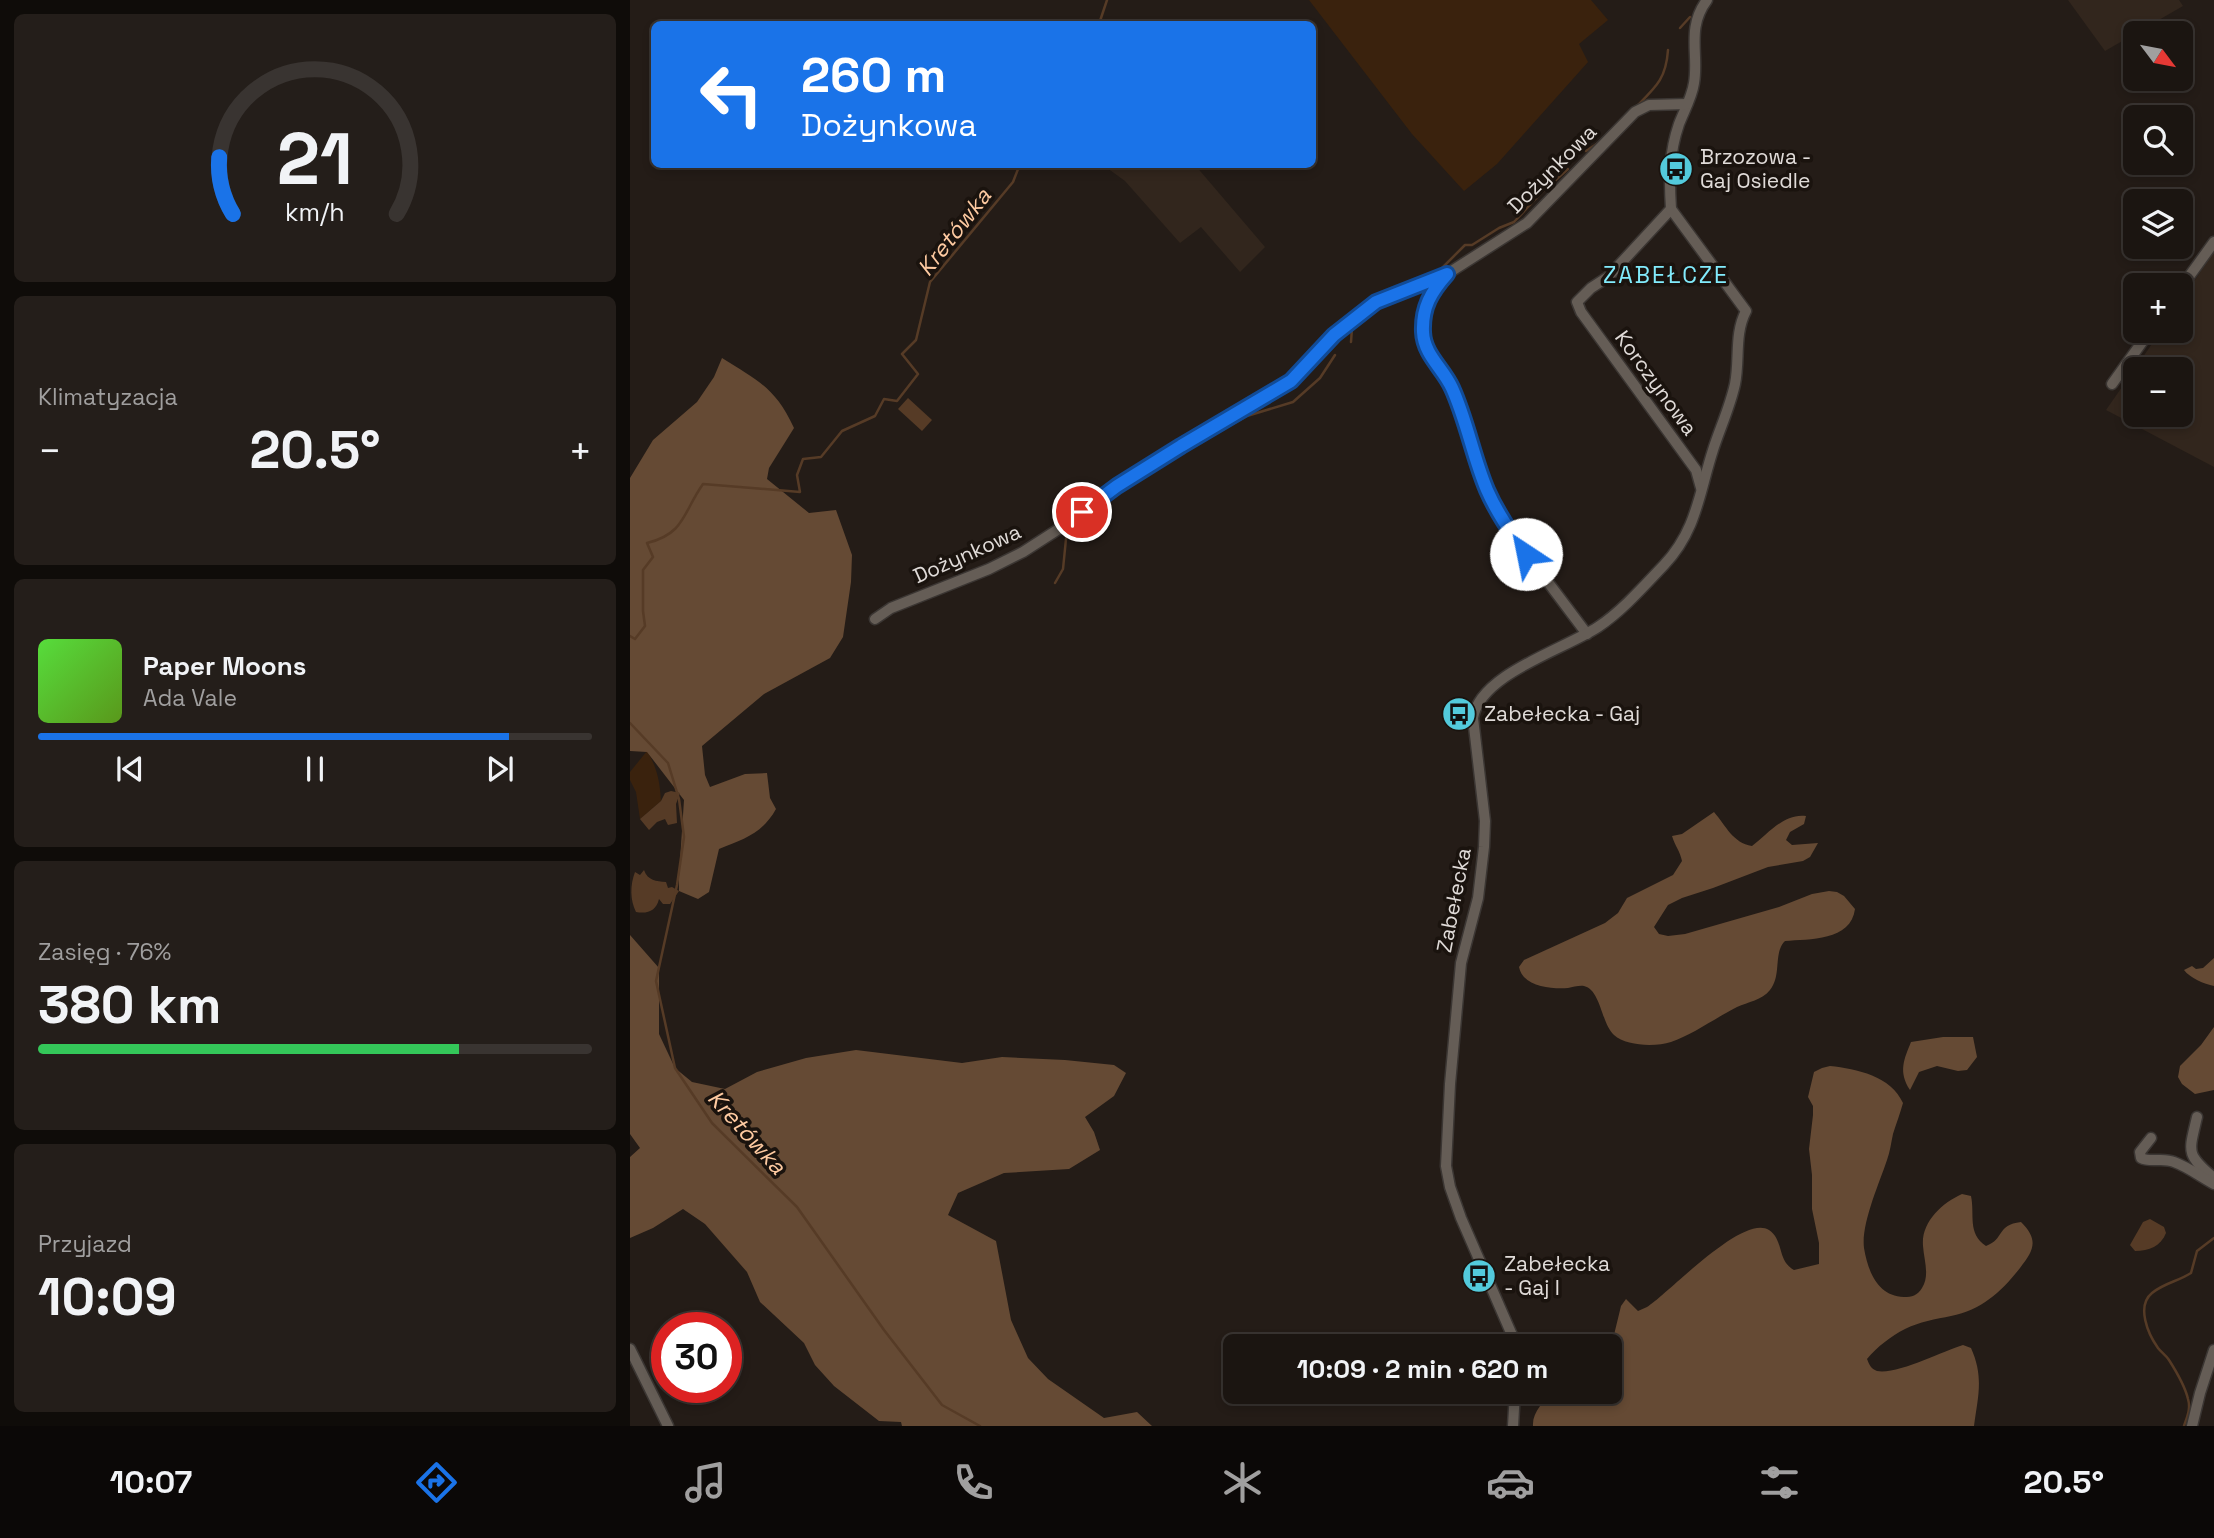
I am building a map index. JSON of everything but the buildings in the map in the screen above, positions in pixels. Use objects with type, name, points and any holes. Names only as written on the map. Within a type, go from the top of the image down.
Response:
[{"type":"street","points":[[1671,209],[1669,167],[1679,124],[1695,80],[1695,30],[1698,15],[1707,0]]},
{"type":"street","name":"Dożynkowa","points":[[875,619],[891,608],[989,569],[1023,552],[1117,486],[1291,381],[1334,335],[1376,302],[1447,274],[1527,223],[1635,113],[1649,105],[1687,104]]},
{"type":"street","name":"Korczynowa","points":[[1671,209],[1608,277],[1577,302],[1581,312],[1696,470],[1701,489]]},
{"type":"street","name":"Zabełecka","points":[[1512,1334],[1461,1218],[1446,1166],[1461,963],[1478,898],[1484,848],[1485,821],[1474,707],[1500,679],[1600,626],[1627,602],[1683,543],[1697,509],[1713,448],[1734,387],[1738,360],[1737,336],[1746,311],[1671,209]]},
{"type":"street","points":[[2192,273],[2214,242]]},
{"type":"street","points":[[1447,274],[1431,293],[1424,307],[1424,342],[1452,387],[1488,492],[1511,533],[1587,634]]},
{"type":"street","points":[[2112,384],[2141,343]]},
{"type":"street","points":[[2197,1117],[2190,1147],[2195,1162],[2214,1178]]},
{"type":"street","points":[[2151,1138],[2140,1152],[2141,1158],[2147,1161],[2165,1159],[2175,1162],[2214,1184]]},
{"type":"street","points":[[630,1349],[668,1426]]},
{"type":"street","points":[[2192,1426],[2214,1350]]},
{"type":"street","points":[[1513,1426],[1514,1404]]},
{"type":"shaded area","points":[[1309,0],[1591,0],[1608,20],[1579,44],[1588,62],[1497,164],[1464,191],[1412,134]]},
{"type":"shaded area","points":[[2068,0],[2179,0],[2183,6],[2157,21],[2123,21],[2123,41],[2105,51]]},
{"type":"shaded area","points":[[1107,168],[1198,168],[1265,247],[1240,272],[1201,227],[1180,243],[1125,181]]},
{"type":"shaded area","points":[[2214,251],[2214,467],[2138,427],[2193,427],[2193,357],[2143,357],[2153,343],[2193,343],[2193,283]]},
{"type":"shaded area","points":[[722,358],[764,386],[787,414],[794,428],[769,468],[767,479],[809,513],[836,510],[852,555],[851,582],[843,637],[830,658],[764,694],[702,746],[705,775],[710,787],[745,774],[767,773],[770,798],[776,809],[758,830],[719,849],[709,892],[698,899],[679,891],[684,800],[647,752],[630,751],[630,478],[653,440],[697,402],[714,377]]},
{"type":"shaded area","points":[[2123,386],[2123,419],[2106,410]]},
{"type":"shaded area","points":[[908,398],[932,420],[922,431],[898,409]]},
{"type":"shaded area","points":[[647,751],[657,775],[661,801],[640,819],[630,772]]},
{"type":"shaded area","points":[[665,793],[680,793],[676,804],[677,823],[668,825],[665,819],[649,830],[640,819],[661,801]]},
{"type":"shaded area","points":[[1714,812],[1735,838],[1752,846],[1783,821],[1806,816],[1804,824],[1790,832],[1786,840],[1792,845],[1818,843],[1810,857],[1803,861],[1768,867],[1668,905],[1654,927],[1659,934],[1685,934],[1829,891],[1844,896],[1855,909],[1846,927],[1828,936],[1785,941],[1779,952],[1774,984],[1767,993],[1687,1035],[1664,1044],[1649,1045],[1619,1039],[1606,1023],[1598,1000],[1590,989],[1584,986],[1546,987],[1526,979],[1519,967],[1524,960],[1605,923],[1618,913],[1627,898],[1673,875],[1682,861],[1672,836],[1682,834]]},
{"type":"shaded area","points":[[644,870],[650,878],[666,882],[668,888],[679,891],[670,904],[663,904],[659,899],[651,911],[636,912],[632,882],[635,872],[640,875]]},
{"type":"shaded area","points":[[630,935],[659,968],[659,1034],[675,1068],[692,1082],[725,1089],[757,1072],[806,1058],[856,1050],[962,1063],[1002,1057],[1065,1060],[1114,1065],[1126,1073],[1114,1096],[1085,1117],[1100,1150],[1069,1169],[1004,1173],[958,1193],[948,1215],[996,1241],[1011,1320],[1028,1358],[1048,1379],[1104,1418],[1137,1412],[1152,1426],[902,1426],[901,1422],[879,1421],[834,1386],[815,1365],[804,1343],[760,1302],[747,1272],[705,1224],[683,1209],[653,1228],[630,1238],[630,1157],[640,1148],[630,1134]]},
{"type":"shaded area","points":[[2214,958],[2214,986],[2190,976],[2184,970],[2192,966],[2196,969],[2203,968]]},
{"type":"shaded area","points":[[2214,1027],[2214,1090],[2195,1094],[2182,1084],[2178,1077],[2180,1066]]},
{"type":"shaded area","points":[[1943,1037],[1973,1037],[1977,1057],[1967,1070],[1958,1071],[1937,1066],[1919,1072],[1910,1090],[1903,1071],[1911,1042]]},
{"type":"shaded area","points":[[1830,1066],[1851,1069],[1882,1080],[1898,1094],[1903,1103],[1868,1216],[1864,1238],[1871,1273],[1887,1292],[1895,1296],[1909,1297],[1920,1291],[1926,1278],[1923,1246],[1925,1229],[1940,1208],[1962,1194],[1971,1196],[1974,1229],[1986,1246],[2013,1224],[2021,1222],[2030,1234],[2033,1245],[2029,1256],[1998,1292],[1982,1304],[1962,1313],[1905,1329],[1884,1342],[1867,1359],[1873,1369],[1886,1371],[1908,1366],[1963,1345],[1971,1348],[1979,1378],[1974,1426],[1533,1426],[1537,1411],[1542,1404],[1622,1404],[1622,1334],[1614,1334],[1621,1306],[1626,1299],[1638,1311],[1647,1307],[1706,1257],[1742,1233],[1757,1228],[1769,1230],[1777,1239],[1785,1261],[1794,1270],[1819,1264],[1819,1243],[1812,1209],[1809,1149],[1813,1106],[1808,1097],[1814,1072]]},
{"type":"shaded area","points":[[2150,1219],[2164,1227],[2166,1233],[2154,1247],[2135,1251],[2130,1245],[2143,1222]]},
{"type":"waterway","name":"Kretówka","points":[[1100,21],[1107,0]]},
{"type":"waterway","points":[[1680,28],[1690,17]]},
{"type":"waterway","points":[[1636,107],[1659,82],[1668,50]]},
{"type":"waterway","points":[[1586,151],[1601,141]]},
{"type":"waterway","name":"Kretówka","points":[[630,636],[635,639],[645,626],[643,570],[653,557],[647,543],[669,534],[676,528],[703,484],[800,492],[797,475],[803,459],[821,457],[842,431],[875,416],[884,399],[897,401],[918,374],[902,354],[916,340],[930,282],[1013,182],[1018,168]]},
{"type":"waterway","points":[[1437,273],[1465,245],[1472,245],[1514,222],[1568,169]]},
{"type":"waterway","points":[[1351,342],[1352,328],[1374,311],[1412,293]]},
{"type":"waterway","points":[[1176,456],[1247,416],[1293,402],[1320,378],[1335,355]]},
{"type":"waterway","points":[[1055,583],[1063,569],[1066,539],[1072,527],[1118,492],[1169,459]]},
{"type":"waterway","name":"Kretówka","points":[[630,723],[668,763],[679,799],[684,837],[677,885],[656,981],[675,1068],[712,1123],[797,1207],[884,1330],[942,1405],[980,1426]]},
{"type":"waterway","points":[[2184,1426],[2189,1410],[2187,1394],[2172,1364],[2151,1335],[2145,1320],[2145,1305],[2152,1293],[2191,1273],[2197,1251],[2214,1238]]},
{"type":"place","name":"Brzozowa - Gaj Osiedle","points":[[1676,169]]},
{"type":"place","name":"Zabełecka - Gaj","points":[[1459,714]]},
{"type":"place","name":"Zabełecka - Gaj I","points":[[1479,1276]]},
{"type":"district","name":"ZABEŁCZE","points":[[1666,275]]},
{"type":"route","points":[[1082,512],[1117,486],[1291,381],[1334,335],[1376,302],[1447,274],[1431,293],[1424,307],[1424,342],[1452,387],[1488,492],[1526,554]]}]
